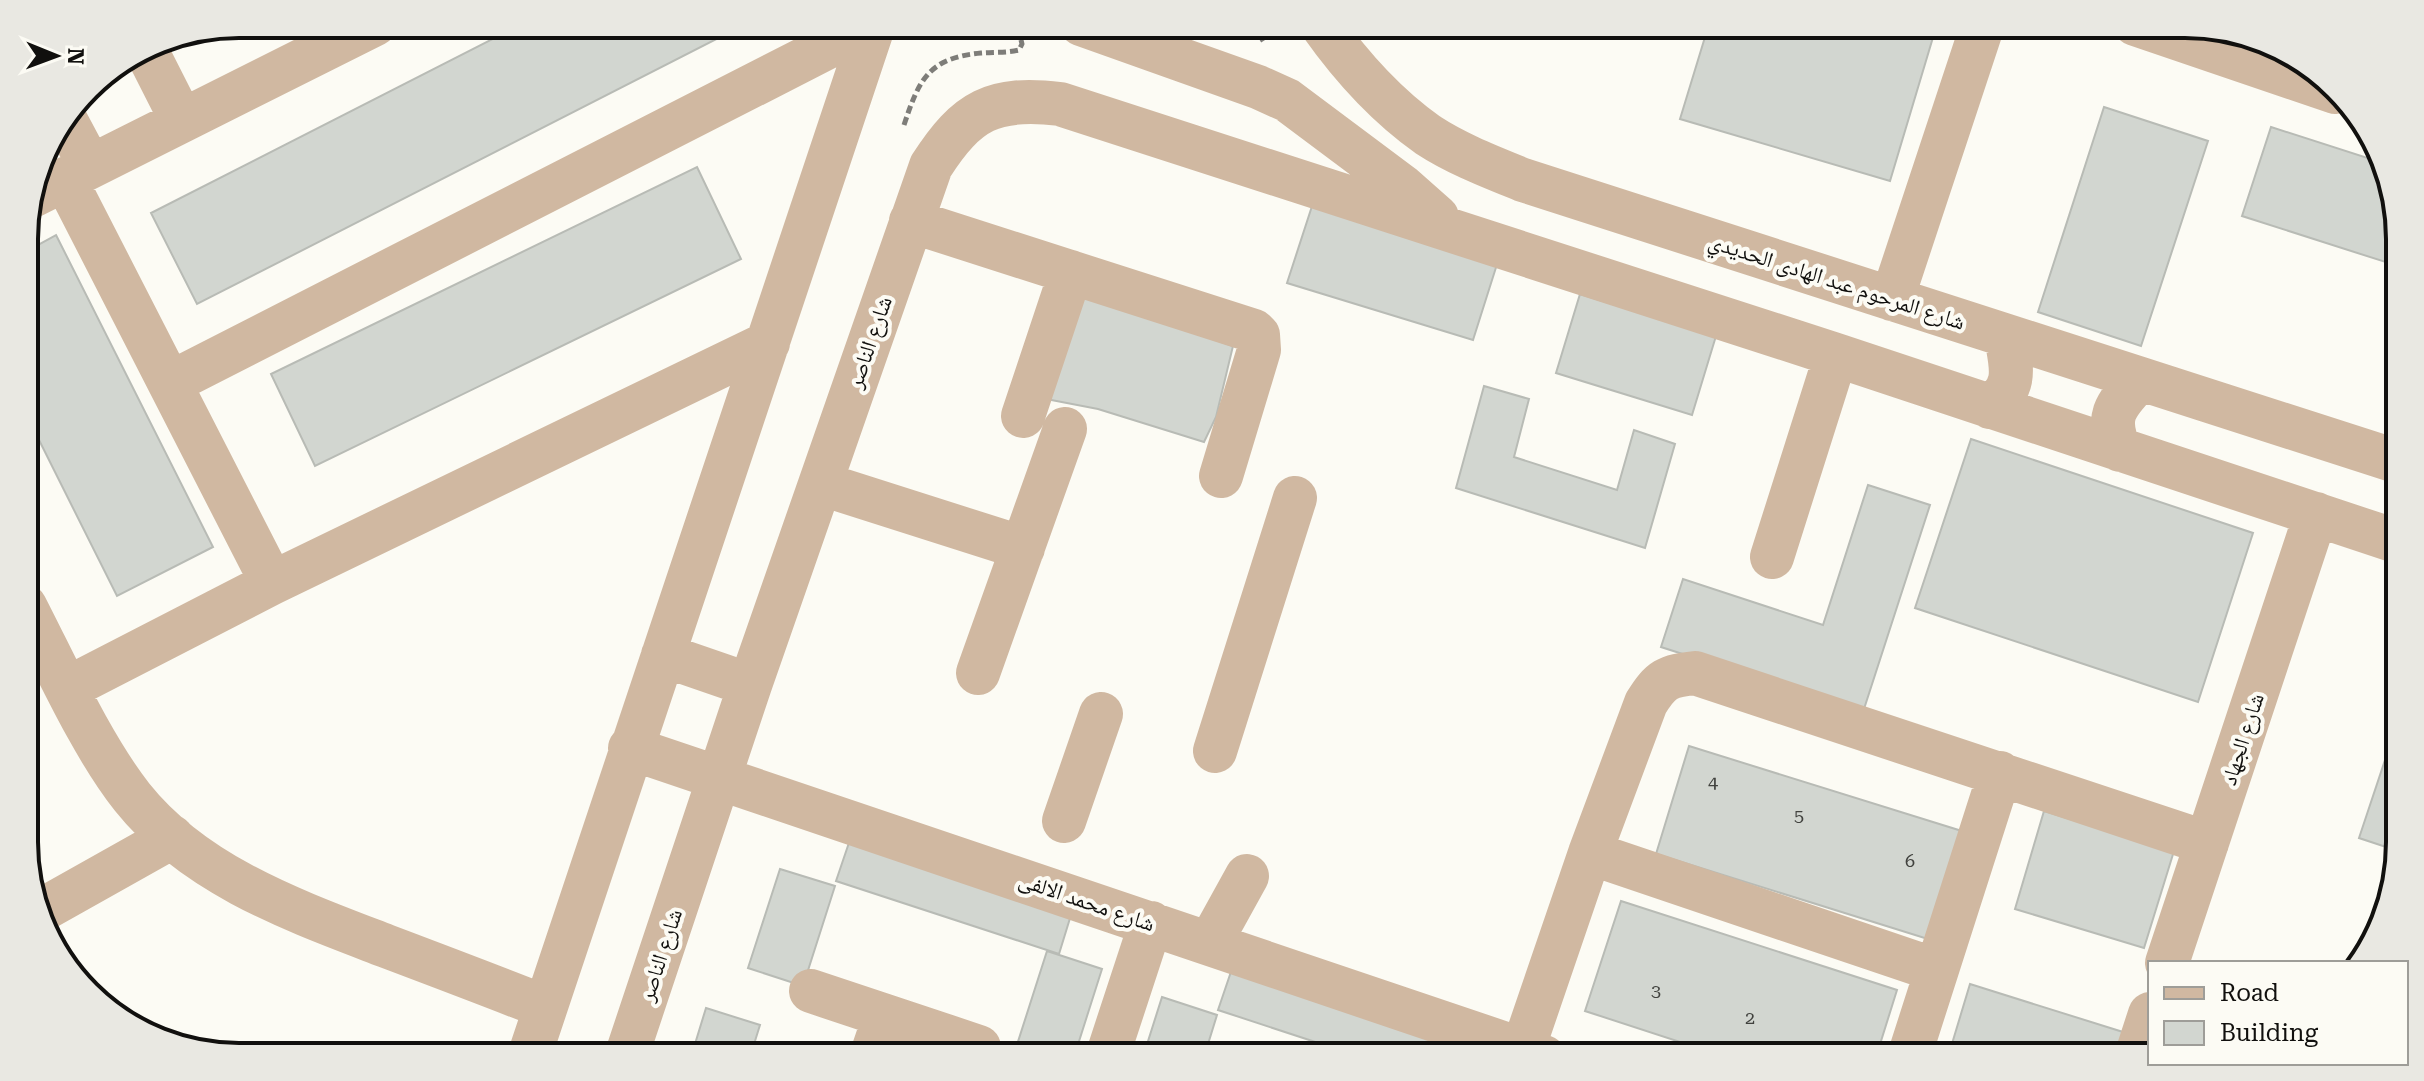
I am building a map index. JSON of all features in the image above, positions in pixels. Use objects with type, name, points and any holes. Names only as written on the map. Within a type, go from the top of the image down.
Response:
[{"type":"street","points":[[63,180],[346,38]]},
{"type":"street","points":[[170,383],[841,38]]},
{"type":"street","points":[[533,1043],[869,38]]},
{"type":"street","points":[[1120,38],[1287,100],[1402,186],[1452,230],[2386,538]]},
{"type":"street","name":"شارع المرحوم عبد الهادى الحديدي","points":[[1332,38],[1387,101],[1429,135],[1469,157],[1523,180],[2386,458]]},
{"type":"street","points":[[1892,299],[1978,38]]},
{"type":"street","points":[[2176,38],[2312,84]]},
{"type":"street","points":[[150,59],[181,119]]},
{"type":"street","name":"شارع الناصر","points":[[631,1043],[750,685],[931,166],[948,140],[968,120],[995,106],[1023,100],[1060,104],[1452,230]]},
{"type":"street","points":[[64,141],[63,180],[272,583]]},
{"type":"street","points":[[911,221],[1248,328],[1258,335],[1259,350],[1221,476]]},
{"type":"street","points":[[1023,416],[1071,272]]},
{"type":"street","points":[[1990,407],[2001,399],[2009,387],[2012,373],[2006,336]]},
{"type":"street","points":[[68,688],[272,583],[768,343]]},
{"type":"street","points":[[1772,557],[1836,355]]},
{"type":"street","points":[[2120,450],[2112,426],[2113,414],[2118,402],[2140,379]]},
{"type":"street","points":[[978,673],[1065,429]]},
{"type":"street","points":[[822,484],[1023,548]]},
{"type":"street","points":[[1215,751],[1295,498]]},
{"type":"street","name":"شارع الجهاد","points":[[2168,961],[2316,514]]},
{"type":"street","points":[[38,631],[102,750],[132,798],[172,837],[213,869],[268,899],[545,1007]]},
{"type":"street","points":[[663,655],[750,685]]},
{"type":"street","points":[[1541,1043],[1590,853],[1646,703],[1657,685],[1673,675],[1695,673],[2207,843]]},
{"type":"street","points":[[1064,821],[1101,714]]},
{"type":"street","name":"شارع محمد الالفى","points":[[630,748],[1503,1043]]},
{"type":"street","points":[[1913,1043],[2000,773]]},
{"type":"street","points":[[49,906],[172,837]]},
{"type":"street","points":[[1590,853],[1936,970]]},
{"type":"street","points":[[1210,943],[1247,876]]},
{"type":"street","points":[[1112,1043],[1151,923]]},
{"type":"street","points":[[811,991],[967,1043]]},
{"type":"street","points":[[876,1043],[885,1016]]},
{"type":"street","points":[[2141,1043],[2148,1020]]},
{"type":"building","points":[[495,38],[718,38],[197,304],[151,213]]},
{"type":"building","points":[[1705,38],[1933,38],[1890,181],[1680,119]]},
{"type":"building","points":[[2104,107],[2208,141],[2141,346],[2038,312]]},
{"type":"building","points":[[2271,127],[2369,159],[2384,213],[2386,262],[2242,216]]},
{"type":"building","points":[[697,167],[741,259],[315,466],[271,374]]},
{"type":"building","points":[[1314,200],[1499,258],[1473,340],[1287,283]]},
{"type":"building","points":[[56,235],[213,547],[117,596],[38,438],[38,245]]},
{"type":"building","points":[[1079,292],[1233,346],[1216,417],[1204,442],[1098,409],[1046,399]]},
{"type":"building","points":[[1580,294],[1716,336],[1692,415],[1556,373]]},
{"type":"building","points":[[1484,386],[1529,399],[1514,457],[1617,490],[1634,430],[1675,444],[1645,548],[1456,488]]},
{"type":"building","points":[[1971,439],[2253,533],[2198,702],[1915,608]]},
{"type":"building","points":[[1868,485],[1930,505],[1863,712],[1661,647],[1683,579],[1823,625]]},
{"type":"building","points":[[1689,746],[1965,832],[1931,940],[1656,854]]},
{"type":"building","points":[[2386,757],[2386,847],[2359,838]]},
{"type":"building","points":[[2044,811],[2174,851],[2144,948],[2015,909]]},
{"type":"building","points":[[854,828],[1075,902],[1059,954],[836,881]]},
{"type":"building","points":[[780,869],[835,886],[803,986],[748,968]]},
{"type":"building","points":[[1621,901],[1897,990],[1880,1043],[1683,1043],[1585,1011]]},
{"type":"building","points":[[1047,951],[1102,969],[1078,1043],[1018,1043]]},
{"type":"building","points":[[1236,957],[1458,1030],[1454,1043],[1318,1043],[1218,1010]]},
{"type":"building","points":[[1970,984],[2123,1032],[2120,1043],[1952,1043]]},
{"type":"building","points":[[1162,997],[1217,1015],[1208,1043],[1147,1043]]},
{"type":"building","points":[[706,1008],[760,1025],[754,1043],[695,1043]]}]
